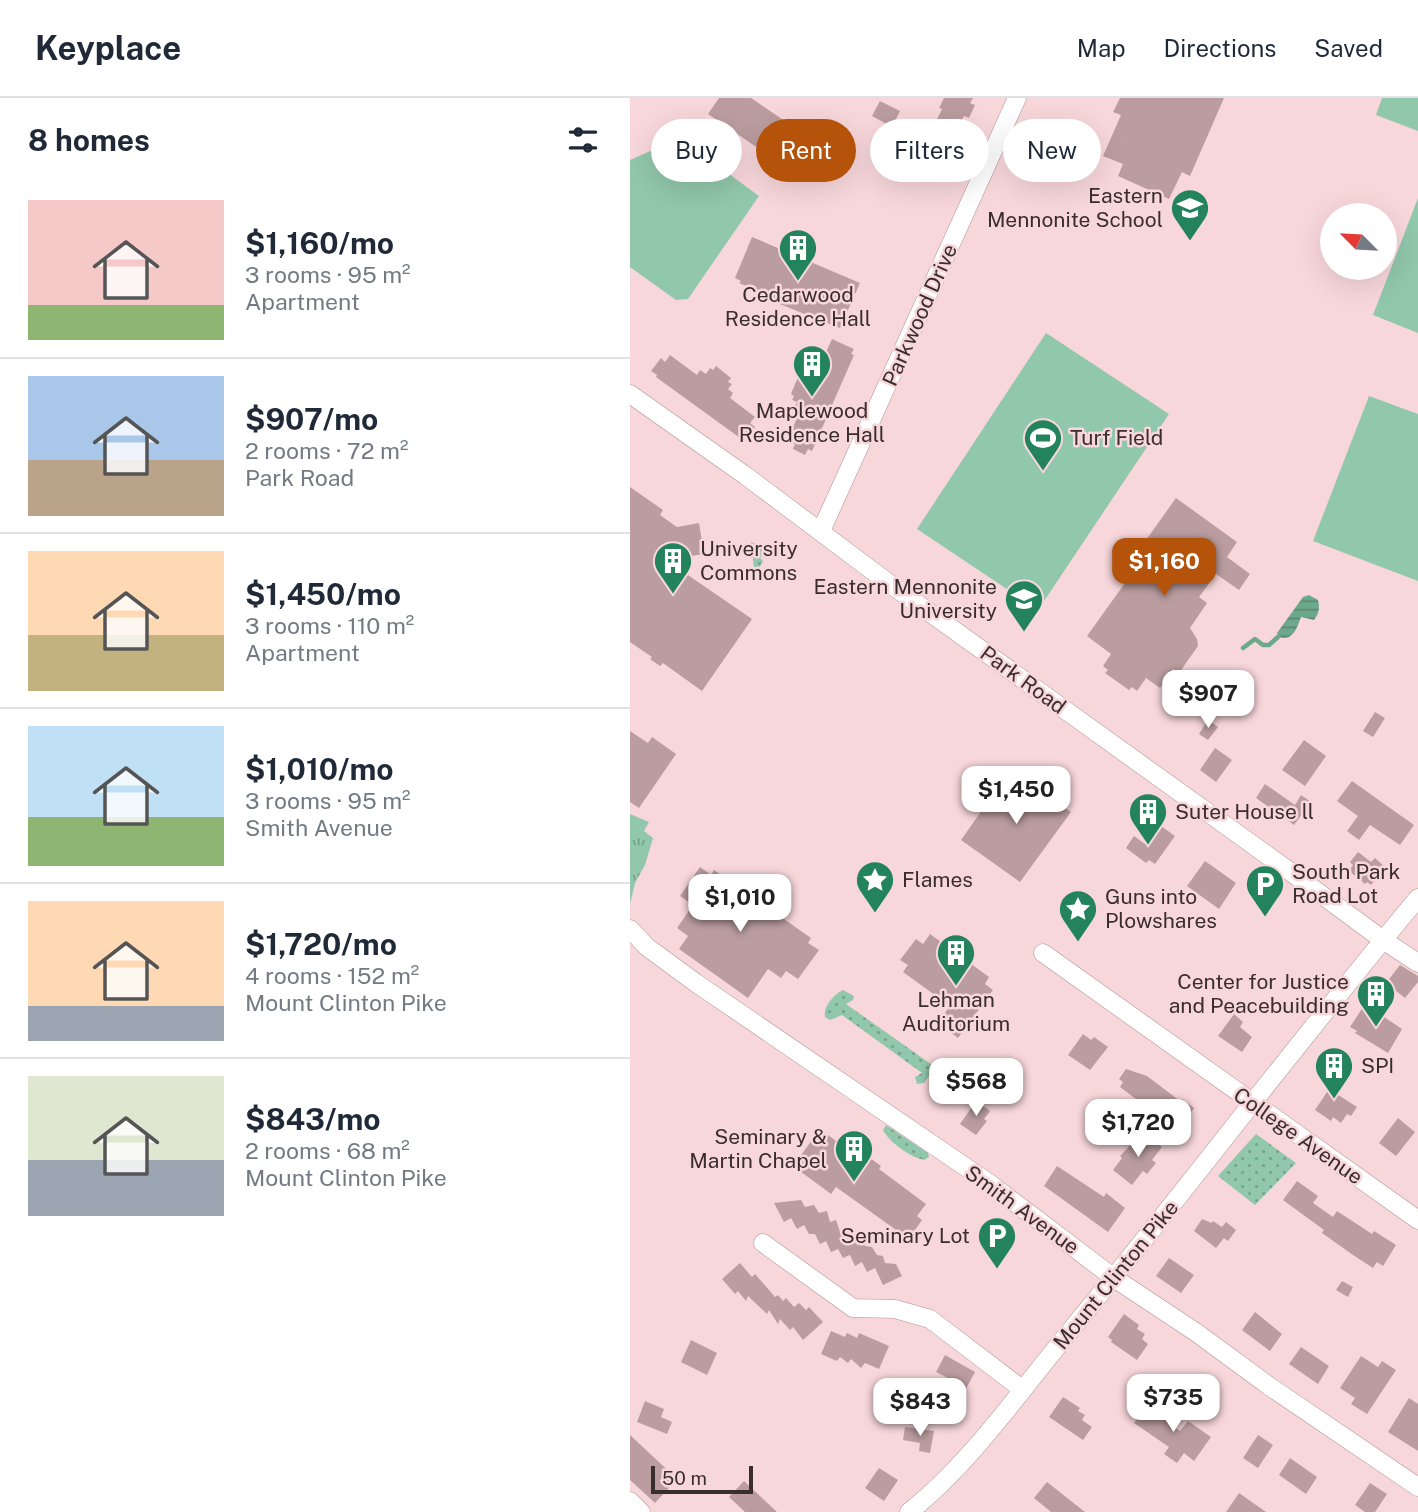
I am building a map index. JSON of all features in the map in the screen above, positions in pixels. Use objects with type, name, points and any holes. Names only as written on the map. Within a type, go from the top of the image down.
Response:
[{"type":"street","name":"Parkwood Drive","points":[[821,531],[1017,98]]},
{"type":"street","name":"Park Road","points":[[630,394],[1418,963]]},
{"type":"street","name":"Mount Clinton Pike","points":[[909,1512],[956,1468],[1022,1389],[1418,898]]},
{"type":"street","name":"Smith Avenue","points":[[630,929],[647,947],[696,983],[989,1183],[1114,1278],[1418,1487]]},
{"type":"street","name":"College Avenue","points":[[1043,953],[1418,1220]]},
{"type":"street","points":[[763,1243],[853,1308],[895,1309],[930,1319],[1022,1389]]},
{"type":"street","points":[[630,1501],[641,1512]]},
{"type":"green space","points":[[1382,98],[1418,98],[1418,131],[1376,115]]},
{"type":"green space","points":[[651,151],[651,182],[740,182],[759,196],[688,299],[676,300],[630,267],[630,160]]},
{"type":"green space","points":[[1418,198],[1418,333],[1373,315],[1386,280],[1397,280],[1397,253]]},
{"type":"green space","name":"Turf Field","points":[[1046,333],[1169,414],[1038,610],[917,529]]},
{"type":"green space","points":[[1369,396],[1418,414],[1418,581],[1313,541]]},
{"type":"green space","points":[[751,542],[765,549],[758,570],[754,568]]},
{"type":"green space","points":[[630,814],[649,822],[644,831],[653,838],[645,865],[635,883],[630,904]]},
{"type":"green space","points":[[843,990],[854,996],[853,1000],[846,1004],[935,1067],[924,1083],[917,1084],[915,1077],[922,1073],[842,1015],[830,1020],[825,1017],[830,1001]]},
{"type":"green space","points":[[1120,1102],[1136,1114],[1127,1126],[1111,1115]]},
{"type":"green space","points":[[886,1125],[928,1153],[929,1157],[924,1160],[900,1148],[883,1130]]},
{"type":"green space","points":[[1256,1134],[1296,1163],[1255,1205],[1218,1176]]},
{"type":"shaded area","points":[[1309,595],[1318,600],[1319,611],[1314,620],[1301,617],[1291,636],[1278,637],[1277,633],[1303,597]]},
{"type":"building","points":[[719,98],[751,98],[782,119],[756,119],[756,147],[742,137],[742,119],[715,119],[708,114]]},
{"type":"building","points":[[944,98],[973,98],[970,103],[975,105],[969,118],[964,116],[963,119],[937,119],[942,109],[939,108]]},
{"type":"building","name":"Eastern Mennonite School","points":[[1120,98],[1224,98],[1190,176],[1182,172],[1169,199],[1118,176],[1123,164],[1103,156],[1121,115],[1113,112]]},
{"type":"building","points":[[880,101],[900,111],[896,119],[877,119],[872,116]]},
{"type":"building","name":"Cedarwood Residence Hall","points":[[752,237],[860,283],[840,328],[777,303],[779,300],[739,283],[741,281],[735,278]]},
{"type":"building","name":"Maplewood Residence Hall","points":[[832,339],[854,349],[851,354],[854,355],[812,451],[808,449],[805,455],[793,449],[795,444],[787,441],[801,409],[795,407],[797,402],[792,400],[794,396],[791,394],[798,377],[808,377],[811,371],[816,374]]},
{"type":"building","points":[[670,355],[697,375],[700,370],[706,374],[710,368],[713,370],[716,366],[731,378],[728,382],[732,384],[728,389],[733,393],[730,398],[755,417],[750,423],[755,427],[746,439],[741,436],[740,438],[656,377],[651,371],[661,358],[665,362]]},
{"type":"building","name":"University Commons","points":[[630,487],[663,510],[660,515],[677,527],[699,523],[704,554],[666,560],[752,619],[702,691],[663,663],[660,666],[630,642]]},
{"type":"building","points":[[1176,498],[1237,542],[1227,557],[1250,574],[1239,590],[1216,574],[1199,597],[1207,603],[1190,628],[1198,646],[1179,673],[1173,669],[1160,688],[1146,678],[1137,691],[1132,687],[1129,690],[1105,673],[1108,670],[1103,666],[1111,654],[1087,636],[1130,576],[1124,571]]},
{"type":"building","points":[[1375,712],[1385,718],[1373,737],[1363,731]]},
{"type":"building","points":[[1208,720],[1218,727],[1208,740],[1199,734]]},
{"type":"building","points":[[630,731],[648,743],[652,737],[676,754],[639,808],[630,802]]},
{"type":"building","points":[[1304,740],[1326,756],[1305,786],[1282,770]]},
{"type":"building","points":[[1215,748],[1232,760],[1216,782],[1200,770]]},
{"type":"building","points":[[1011,769],[1071,812],[1020,882],[961,840]]},
{"type":"building","points":[[1352,781],[1414,825],[1400,845],[1370,825],[1359,840],[1347,831],[1358,816],[1337,801]]},
{"type":"building","points":[[1265,784],[1295,805],[1301,795],[1311,802],[1294,825],[1256,798]]},
{"type":"building","name":"Suter House ll","points":[[1161,826],[1175,836],[1155,864],[1149,860],[1146,863],[1126,848],[1134,836],[1145,844]]},
{"type":"building","points":[[1358,852],[1371,862],[1375,858],[1385,867],[1371,885],[1367,882],[1365,884],[1349,871],[1353,865],[1350,862]]},
{"type":"building","points":[[1205,861],[1236,883],[1219,909],[1187,886]]},
{"type":"building","points":[[700,867],[711,875],[714,870],[751,896],[754,892],[777,908],[774,912],[811,938],[808,943],[819,950],[798,979],[786,971],[781,978],[768,969],[748,998],[679,949],[688,936],[677,928],[693,905],[680,896]]},
{"type":"building","name":"Lehman Auditorium","points":[[930,934],[989,977],[985,984],[993,990],[958,1038],[938,1023],[950,1006],[903,972],[908,965],[900,960],[916,939],[923,944]]},
{"type":"building","points":[[1400,965],[1418,976],[1418,982],[1405,998],[1386,983]]},
{"type":"building","name":"Center for Justice and Peacebuilding","points":[[1365,1004],[1402,1029],[1388,1053],[1355,1033],[1357,1031],[1350,1027]]},
{"type":"building","points":[[1234,1014],[1243,1022],[1240,1027],[1252,1037],[1242,1052],[1218,1036]]},
{"type":"building","points":[[1083,1034],[1091,1040],[1094,1037],[1108,1047],[1090,1070],[1068,1055]]},
{"type":"building","points":[[1126,1069],[1147,1076],[1194,1108],[1182,1127],[1170,1121],[1168,1123],[1120,1087],[1123,1082],[1119,1079]]},
{"type":"building","name":"SPI","points":[[1329,1089],[1357,1107],[1351,1116],[1347,1114],[1341,1123],[1333,1117],[1331,1121],[1315,1110]]},
{"type":"building","points":[[976,1101],[990,1111],[984,1119],[987,1121],[976,1135],[960,1124]]},
{"type":"building","points":[[1398,1118],[1415,1132],[1396,1156],[1379,1143]]},
{"type":"building","name":"Seminary & Martin Chapel","points":[[820,1129],[855,1155],[859,1150],[881,1166],[879,1169],[926,1204],[917,1216],[922,1220],[913,1233],[907,1230],[903,1235],[836,1187],[831,1194],[793,1166]]},
{"type":"building","points":[[1143,1132],[1162,1147],[1152,1160],[1156,1163],[1147,1174],[1143,1171],[1132,1185],[1113,1170],[1122,1158],[1120,1156]]},
{"type":"building","points":[[1057,1166],[1104,1197],[1106,1193],[1125,1208],[1108,1232],[1044,1186]]},
{"type":"building","points":[[1297,1181],[1318,1196],[1313,1203],[1333,1217],[1337,1211],[1372,1234],[1374,1231],[1396,1245],[1383,1266],[1377,1262],[1373,1268],[1353,1255],[1283,1200]]},
{"type":"building","points":[[801,1200],[805,1207],[814,1205],[819,1213],[827,1211],[830,1222],[836,1220],[840,1232],[848,1230],[853,1238],[861,1239],[865,1246],[872,1247],[877,1255],[883,1256],[885,1263],[896,1264],[902,1276],[883,1285],[875,1268],[867,1272],[862,1262],[855,1266],[850,1255],[843,1258],[838,1249],[831,1252],[826,1241],[820,1244],[815,1234],[809,1234],[804,1225],[797,1229],[791,1218],[784,1222],[774,1203]]},
{"type":"building","points":[[1202,1219],[1212,1223],[1213,1221],[1222,1227],[1226,1222],[1236,1230],[1228,1241],[1224,1238],[1216,1248],[1194,1231]]},
{"type":"building","points":[[1169,1258],[1194,1275],[1181,1293],[1156,1276]]},
{"type":"building","points":[[740,1263],[752,1277],[755,1274],[775,1297],[778,1295],[783,1301],[786,1298],[794,1307],[799,1303],[806,1310],[809,1307],[823,1322],[803,1340],[793,1327],[790,1330],[780,1319],[778,1324],[769,1310],[767,1314],[748,1296],[746,1301],[738,1291],[735,1294],[722,1279]]},
{"type":"building","points":[[1342,1281],[1353,1287],[1348,1297],[1336,1290]]},
{"type":"building","points":[[1255,1312],[1282,1334],[1270,1351],[1242,1330]]},
{"type":"building","points":[[1124,1314],[1139,1325],[1137,1329],[1145,1334],[1142,1339],[1148,1344],[1137,1360],[1108,1337]]},
{"type":"building","points":[[831,1331],[845,1337],[847,1333],[857,1338],[859,1333],[889,1346],[879,1369],[865,1363],[861,1368],[851,1359],[848,1363],[840,1357],[837,1361],[821,1354]]},
{"type":"building","points":[[691,1340],[717,1353],[707,1375],[681,1362]]},
{"type":"building","points":[[1301,1347],[1329,1366],[1318,1384],[1289,1364]]},
{"type":"building","points":[[945,1355],[975,1372],[955,1409],[936,1398],[948,1378],[936,1372]]},
{"type":"building","points":[[1361,1356],[1378,1367],[1382,1361],[1396,1370],[1367,1414],[1351,1404],[1355,1398],[1340,1388]]},
{"type":"building","points":[[1063,1397],[1080,1408],[1078,1411],[1085,1415],[1082,1420],[1092,1427],[1083,1440],[1049,1417]]},
{"type":"building","points":[[1409,1398],[1418,1404],[1418,1451],[1388,1432]]},
{"type":"building","points":[[645,1401],[664,1409],[661,1417],[672,1422],[667,1434],[637,1422]]},
{"type":"building","points":[[1155,1403],[1167,1411],[1162,1418],[1180,1431],[1188,1421],[1211,1437],[1194,1461],[1184,1453],[1177,1463],[1164,1454],[1169,1447],[1134,1423],[1146,1405],[1152,1408]]},
{"type":"building","points":[[905,1427],[934,1431],[930,1453],[919,1451],[920,1443],[903,1440]]},
{"type":"building","points":[[630,1435],[677,1479],[655,1503],[630,1480]]},
{"type":"building","points":[[1258,1435],[1273,1445],[1258,1468],[1243,1458]]},
{"type":"building","points":[[1290,1458],[1317,1477],[1306,1494],[1279,1475]]},
{"type":"building","points":[[879,1468],[898,1480],[884,1501],[865,1488]]},
{"type":"building","points":[[744,1481],[777,1512],[745,1512],[729,1497]]},
{"type":"building","points":[[1047,1482],[1085,1512],[1051,1512],[1034,1498]]},
{"type":"building","points":[[1370,1483],[1387,1494],[1375,1512],[1365,1512],[1355,1505]]},
{"type":"building","points":[[1239,1493],[1266,1512],[1226,1512]]},
{"type":"waterway","points":[[1243,648],[1255,639],[1263,645],[1269,645],[1278,637]]},
{"type":"place","name":"Eastern Mennonite School","points":[[1190,242]]},
{"type":"place","name":"Cedarwood Residence Hall","points":[[798,282]]},
{"type":"place","name":"Maplewood Residence Hall","points":[[812,398]]},
{"type":"place","name":"Turf Field","points":[[1043,472]]},
{"type":"place","name":"University Commons","points":[[673,595]]},
{"type":"place","name":"Eastern Mennonite University","points":[[1024,633]]},
{"type":"place","name":"Suter House ll","points":[[1148,846]]},
{"type":"place","name":"Flames","points":[[875,914]]},
{"type":"place","name":"South Park Road Lot","points":[[1265,918]]},
{"type":"place","name":"Guns into Plowshares","points":[[1078,943]]},
{"type":"place","name":"Lehman Auditorium","points":[[956,987]]},
{"type":"place","name":"Center for Justice and Peacebuilding","points":[[1376,1028]]},
{"type":"place","name":"SPI","points":[[1334,1100]]},
{"type":"place","name":"Seminary & Martin Chapel","points":[[854,1183]]},
{"type":"place","name":"Seminary Lot","points":[[997,1270]]}]
